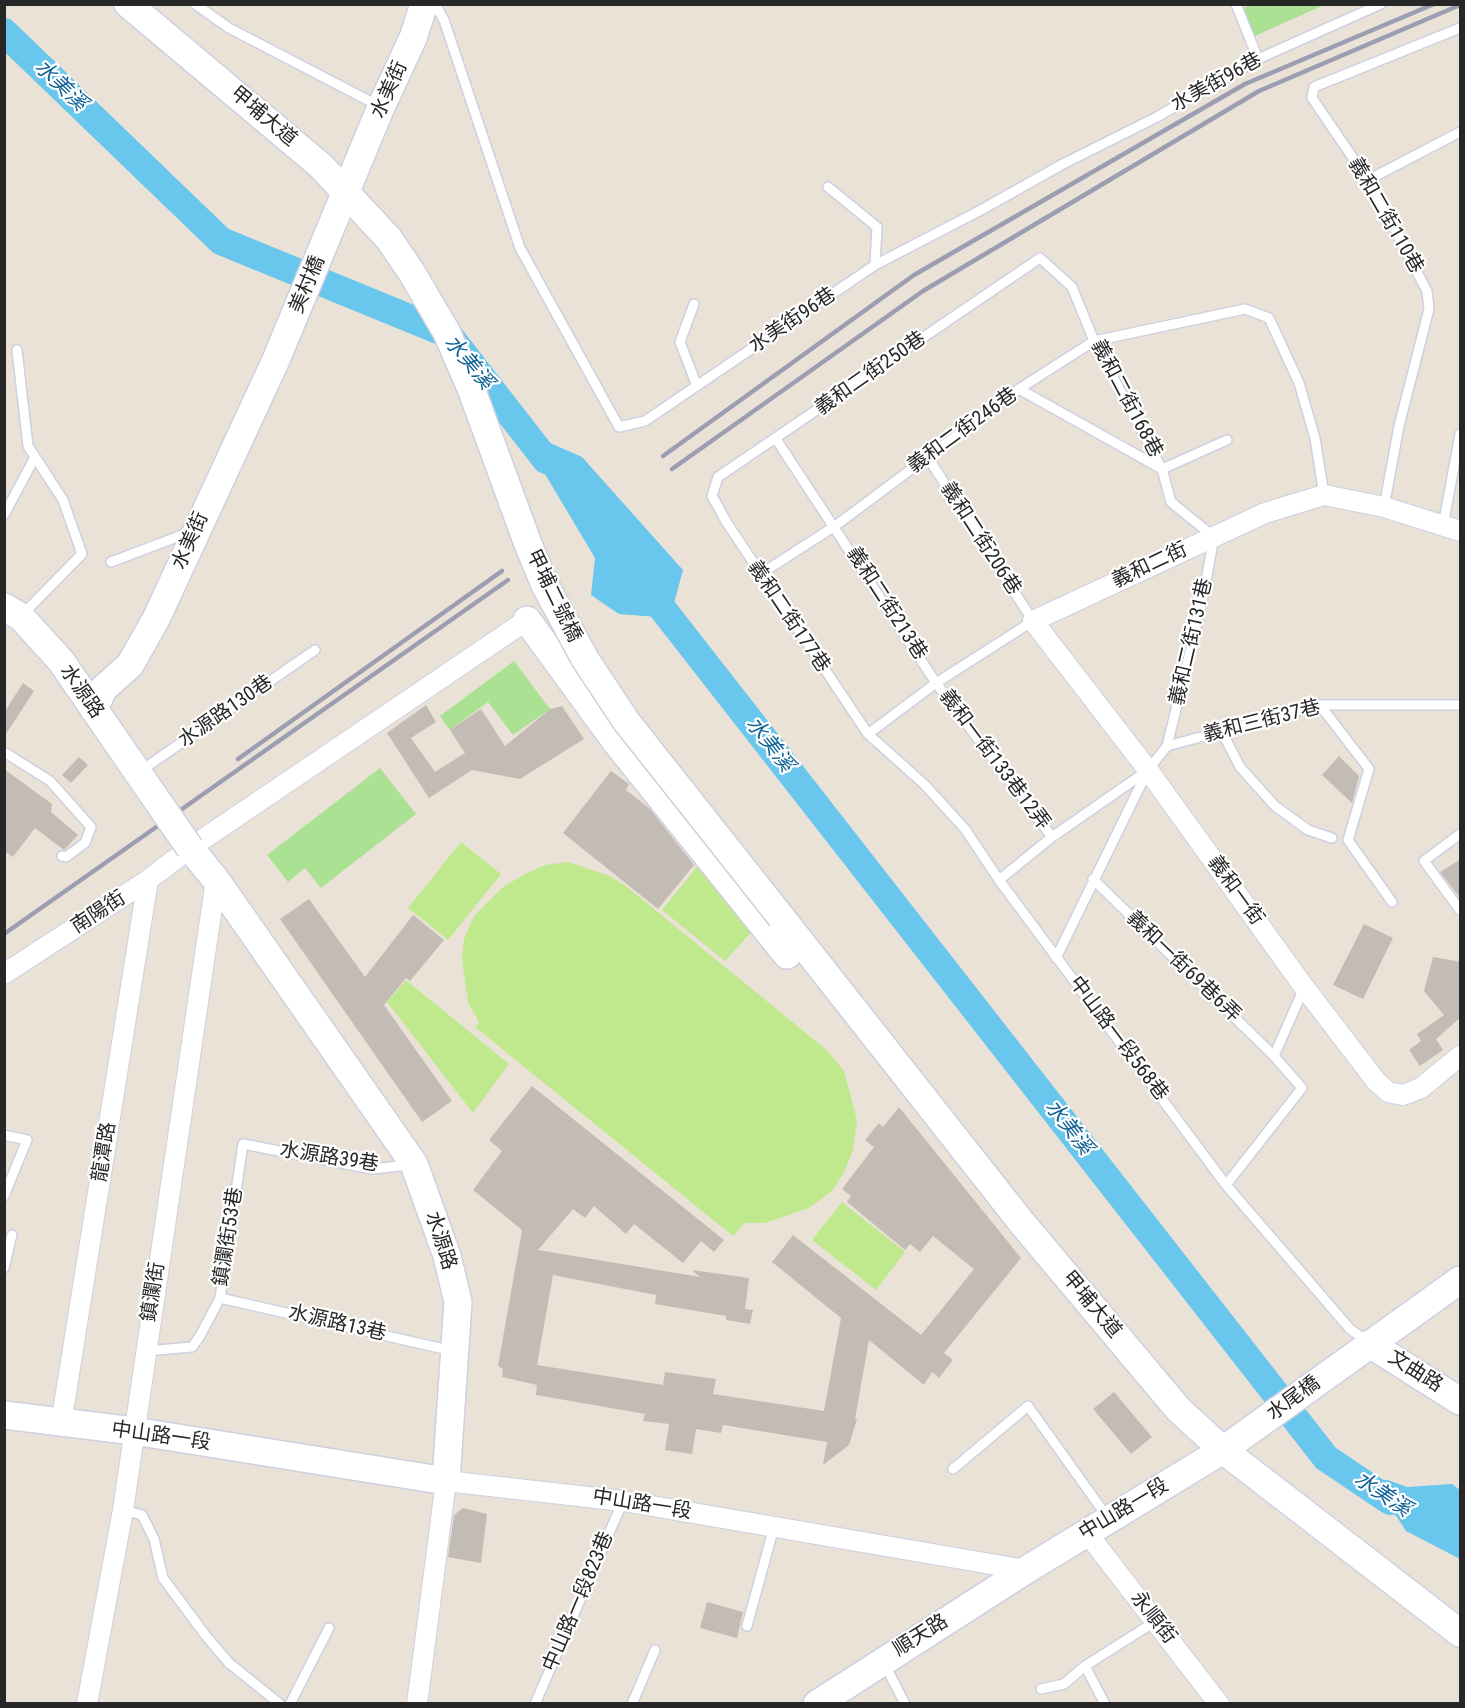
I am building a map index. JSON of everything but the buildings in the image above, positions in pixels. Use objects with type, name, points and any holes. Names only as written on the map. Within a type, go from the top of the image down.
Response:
[{"type":"street","name":"甲埔大道","points":[[128,4],[291,139],[343,200],[389,239]]},
{"type":"street","name":"水美街","points":[[343,200],[381,107],[413,38],[424,4]]},
{"type":"street","name":"美村橋","points":[[275,362],[343,200]]},
{"type":"street","name":"甲埔二號橋","points":[[389,239],[447,333],[472,391],[545,585],[585,659],[626,721],[781,917]]},
{"type":"street","name":"水美街","points":[[94,710],[103,689],[130,665],[156,619],[195,530],[275,362]]},
{"type":"street","name":"義和二街","points":[[1033,621],[1265,513],[1323,495],[1384,507],[1452,528]]},
{"type":"street","name":"水源路","points":[[13,612],[61,661],[142,780],[190,848],[216,880],[414,1164],[447,1256],[458,1302],[446,1481],[417,1704]]},
{"type":"street","name":"南陽街","points":[[4,974],[148,880],[190,848],[526,620]]},
{"type":"street","points":[[526,620],[616,742],[983,1196],[1022,1223]]},
{"type":"street","name":"義和一街","points":[[1033,621],[1148,770],[1304,987],[1376,1081],[1388,1092],[1403,1095],[1421,1088],[1461,1056]]},
{"type":"street","name":"龍潭路","points":[[61,1424],[148,880]]},
{"type":"street","name":"鎮瀾街","points":[[87,1704],[123,1510],[216,880]]},
{"type":"street","name":"甲埔大道","points":[[781,917],[1022,1223],[1179,1410],[1233,1443],[1461,1633]]},
{"type":"street","points":[[1370,1344],[1461,1280]]},
{"type":"street","name":"水尾橋","points":[[1233,1443],[1370,1344]]},
{"type":"street","name":"文曲路","points":[[1370,1344],[1461,1401]]},
{"type":"street","name":"中山路一段","points":[[4,1414],[61,1424],[134,1431],[446,1481],[623,1501],[1026,1569],[1110,1520],[1233,1443]]},
{"type":"street","name":"永順街","points":[[1087,1533],[1219,1704]]},
{"type":"street","name":"順天路","points":[[817,1704],[1026,1569]]},
{"type":"lane","points":[[195,4],[229,28],[381,107]]},
{"type":"lane","name":"水美街96巷","points":[[435,4],[444,20],[520,248],[619,427],[645,421],[875,265],[1061,165],[1155,118],[1258,59],[1381,4]]},
{"type":"lane","points":[[1236,4],[1258,59]]},
{"type":"lane","name":"義和二街110巷","points":[[1384,507],[1399,426],[1429,309],[1427,291],[1368,180],[1312,98],[1314,87],[1461,28]]},
{"type":"lane","points":[[1368,180],[1460,132]]},
{"type":"lane","points":[[828,187],[878,227],[875,265]]},
{"type":"lane","name":"義和二街168巷","points":[[1040,258],[1071,287],[1094,341],[1162,469],[1171,502],[1214,537]]},
{"type":"lane","name":"義和二街250巷","points":[[712,496],[718,477],[776,440],[1040,258]]},
{"type":"lane","points":[[694,304],[680,342],[697,386]]},
{"type":"lane","points":[[1094,341],[1245,309],[1269,318],[1299,383],[1315,438],[1323,495]]},
{"type":"lane","name":"義和二街246巷","points":[[835,526],[1019,389],[1094,341]]},
{"type":"lane","points":[[13,612],[82,554],[63,500],[28,446],[17,350]]},
{"type":"lane","points":[[1019,389],[1162,469],[1227,440]]},
{"type":"lane","points":[[1452,528],[1461,434]]},
{"type":"lane","name":"義和二街213巷","points":[[776,440],[835,526],[936,683]]},
{"type":"lane","name":"義和二街206巷","points":[[927,456],[1033,621]]},
{"type":"lane","points":[[4,515],[35,457]]},
{"type":"lane","name":"義和二街177巷","points":[[712,496],[759,574],[867,734]]},
{"type":"lane","name":"義和二街213巷","points":[[759,574],[835,526]]},
{"type":"lane","points":[[111,562],[195,530]]},
{"type":"lane","name":"義和二街131巷","points":[[1167,746],[1202,603],[1214,537]]},
{"type":"lane","name":"義和二街","points":[[867,734],[936,683],[1033,621]]},
{"type":"lane","name":"水源路130巷","points":[[142,780],[315,650]]},
{"type":"lane","name":"義和一街133巷12弄","points":[[936,683],[1052,837]]},
{"type":"lane","points":[[1320,705],[1369,769],[1348,840],[1392,902]]},
{"type":"lane","name":"義和三街37巷","points":[[1167,746],[1320,705],[1461,705]]},
{"type":"lane","points":[[1222,732],[1240,767],[1275,806],[1308,830],[1332,838]]},
{"type":"lane","name":"中山路一段568巷","points":[[867,734],[925,785],[965,829],[1056,958],[1226,1185],[1350,1329],[1370,1344]]},
{"type":"lane","points":[[1056,958],[1148,770],[1167,746]]},
{"type":"lane","points":[[4,752],[50,781],[91,827],[85,843],[66,857],[62,856]]},
{"type":"lane","points":[[999,880],[1052,837],[1148,770]]},
{"type":"lane","points":[[1461,834],[1424,861],[1461,910]]},
{"type":"lane","name":"義和一街69巷6弄","points":[[1093,879],[1274,1056],[1302,1088],[1226,1185]]},
{"type":"lane","points":[[1274,1056],[1304,987]]},
{"type":"lane","points":[[4,1135],[27,1140],[4,1196]]},
{"type":"lane","name":"水源路39巷","points":[[243,1144],[372,1169],[414,1164]]},
{"type":"lane","name":"鎮瀾街53巷","points":[[146,1351],[192,1347],[201,1336],[220,1298],[243,1144]]},
{"type":"lane","points":[[4,1268],[12,1235]]},
{"type":"lane","name":"水源路13巷","points":[[220,1298],[453,1351]]},
{"type":"lane","points":[[953,1469],[1028,1406],[1110,1520]]},
{"type":"lane","name":"中山路一段823巷","points":[[535,1704],[623,1501]]},
{"type":"lane","points":[[123,1510],[142,1515],[154,1539],[163,1578],[206,1636],[229,1663],[280,1704]]},
{"type":"lane","points":[[747,1626],[774,1527]]},
{"type":"lane","points":[[1041,1689],[1064,1684],[1085,1666],[1156,1621]]},
{"type":"lane","points":[[290,1704],[329,1628]]},
{"type":"lane","points":[[632,1704],[655,1650]]},
{"type":"lane","points":[[883,1661],[906,1704]]},
{"type":"lane","points":[[1085,1666],[1105,1704]]},
{"type":"green space","points":[[1253,5],[1324,5],[1255,36],[1245,27],[1235,10]]},
{"type":"green space","points":[[514,661],[550,709],[513,735],[488,702],[450,730],[440,716]]},
{"type":"green space","points":[[380,768],[416,814],[321,888],[305,868],[288,882],[267,855]]},
{"type":"green space","points":[[461,842],[501,874],[448,940],[408,908]]},
{"type":"green space","points":[[568,862],[610,876],[627,887],[828,1051],[844,1071],[857,1120],[853,1150],[844,1172],[832,1191],[809,1208],[765,1223],[744,1223],[733,1236],[475,1027],[479,1022],[468,1002],[462,960],[464,939],[474,916],[503,887],[525,874],[545,865]]},
{"type":"green space","points":[[700,863],[754,929],[725,961],[662,910]]},
{"type":"green space","points":[[406,980],[509,1064],[473,1113],[387,1002]]},
{"type":"green space","points":[[842,1202],[905,1252],[876,1290],[812,1240]]},
{"type":"water","points":[[523,431],[582,457],[683,570],[670,618],[619,614],[591,595],[595,558],[539,464]]},
{"type":"water","points":[[1388,1480],[1407,1487],[1452,1484],[1460,1490],[1460,1559],[1406,1531],[1397,1517],[1360,1481]]},
{"type":"waterway","name":"水美溪","points":[[4,32],[221,241],[448,334],[546,460]]},
{"type":"waterway","name":"水美溪","points":[[647,589],[1326,1458],[1390,1501]]},
{"type":"railway","points":[[663,456],[914,275],[1245,84],[1434,4]]},
{"type":"railway","points":[[672,469],[923,291],[1259,91],[1460,5]]},
{"type":"railway","points":[[238,759],[502,571]]},
{"type":"railway","points":[[4,934],[508,580]]}]
